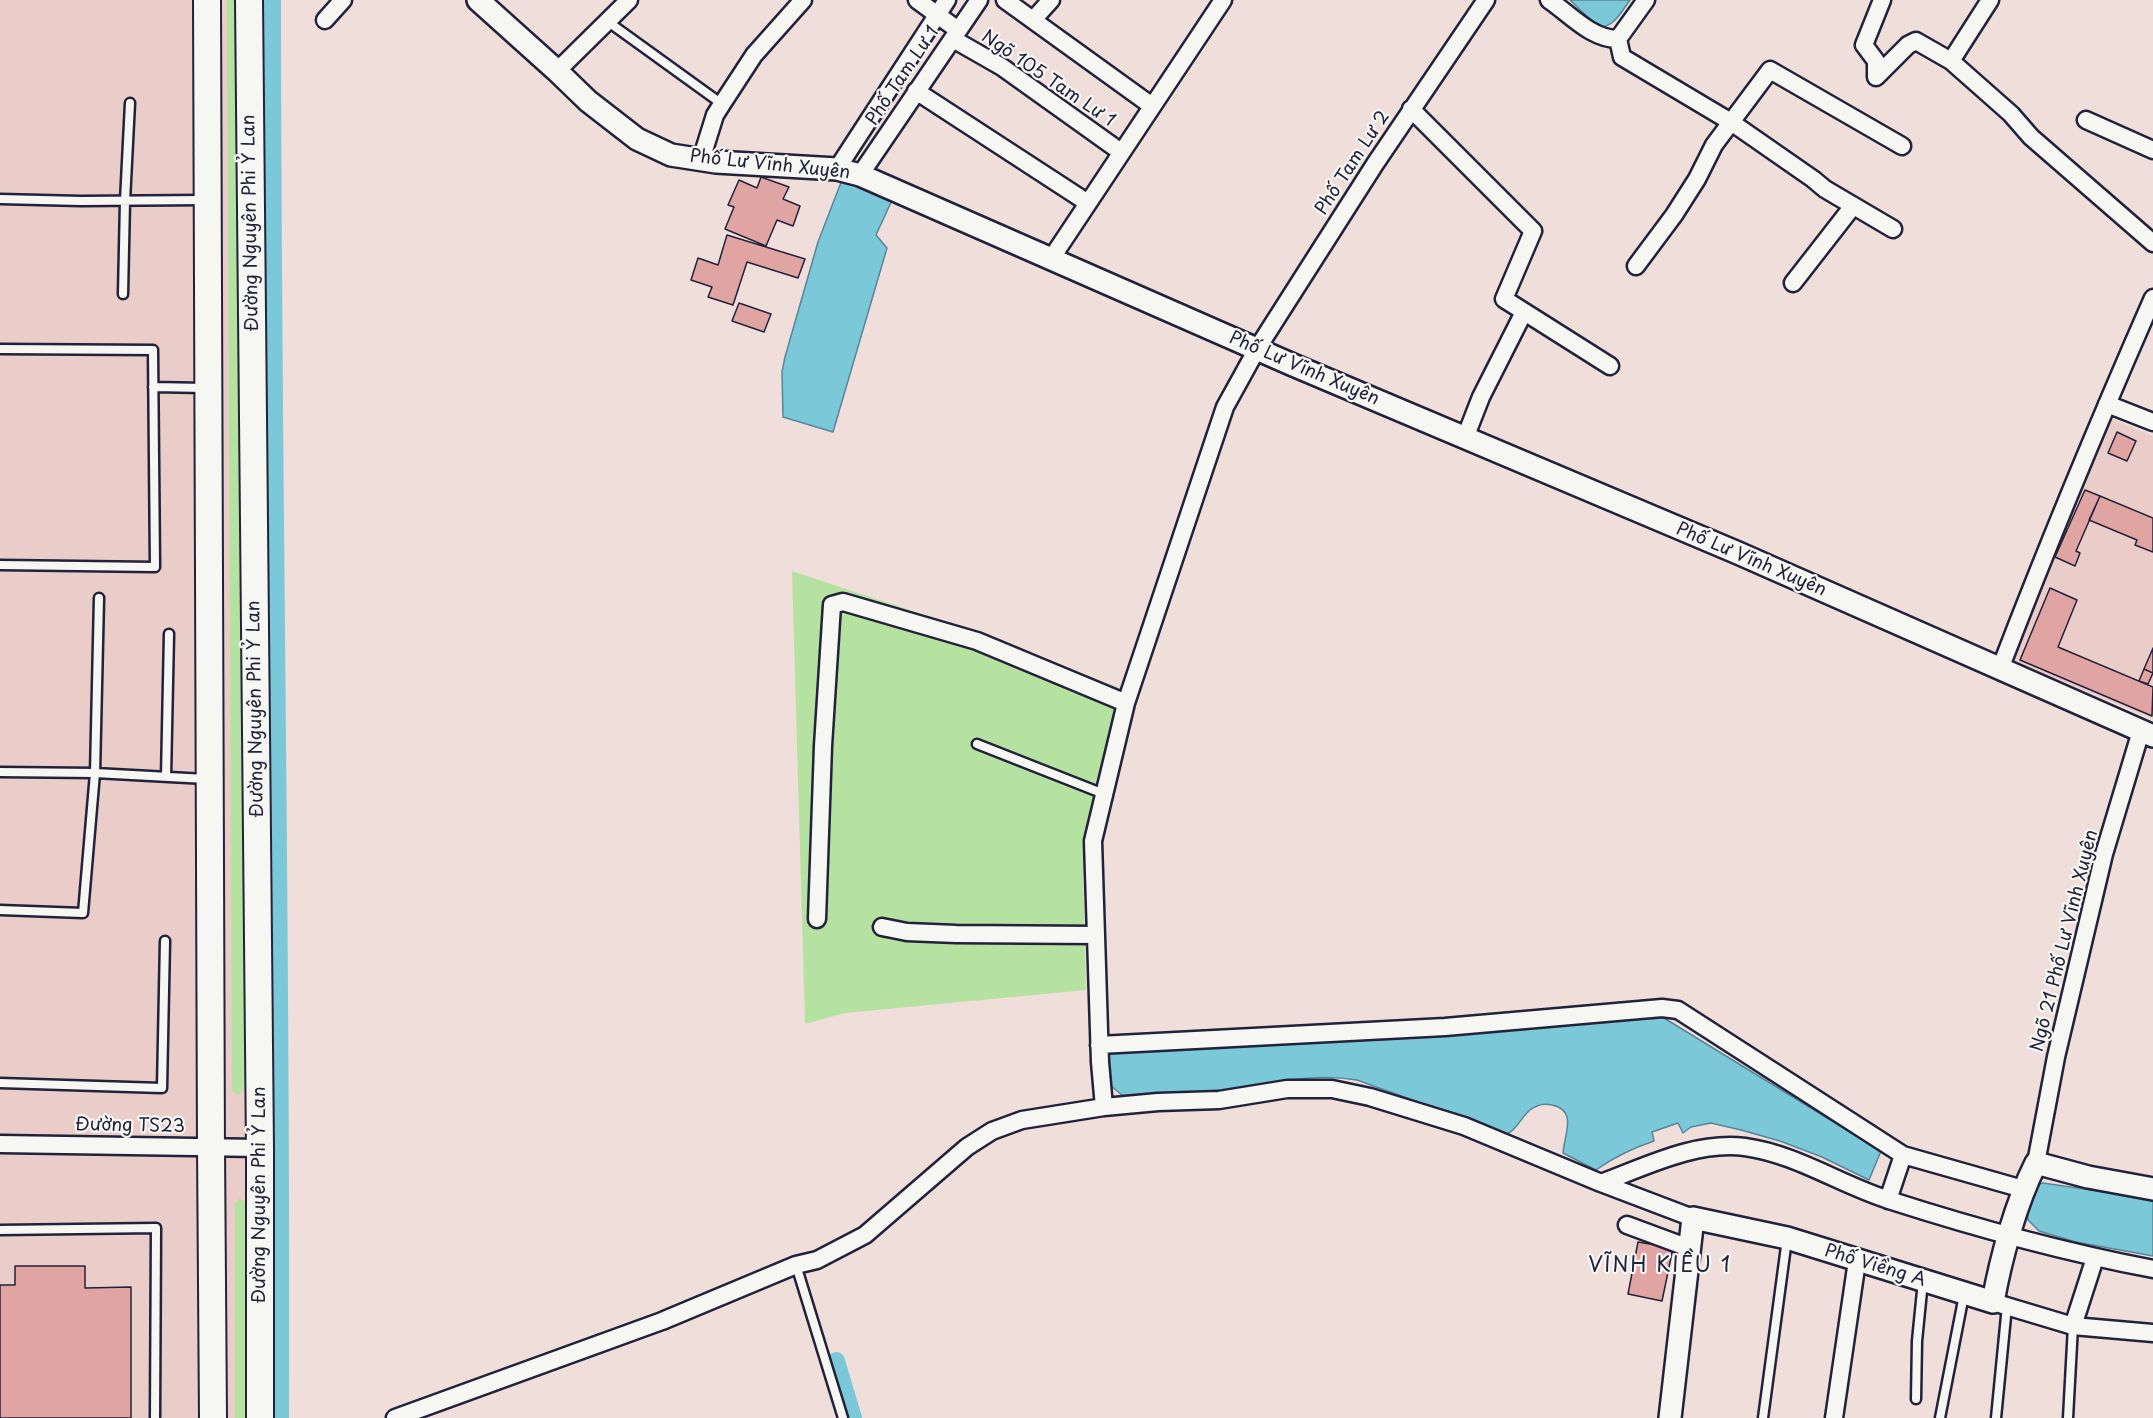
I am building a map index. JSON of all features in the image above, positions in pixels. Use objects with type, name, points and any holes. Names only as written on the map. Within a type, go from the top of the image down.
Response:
[{"type":"main road","points":[[207,0],[210,1147],[213,1418]]},
{"type":"main road","name":"Đường Nguyên Phi Ỷ Lan","points":[[249,0],[260,1148],[260,1418]]},
{"type":"street","points":[[325,20],[343,0]]},
{"type":"street","name":"Phố Lư Vĩnh Xuyên","points":[[478,0],[588,101],[637,139],[671,155],[837,169],[860,175],[1257,349],[1738,553],[2147,734]]},
{"type":"street","points":[[557,71],[629,0]]},
{"type":"street","points":[[701,159],[715,115],[722,104],[754,55],[803,0]]},
{"type":"street","name":"Ngõ 105 Tam Lư 1","points":[[917,0],[937,15],[955,34],[1121,152]]},
{"type":"street","name":"Phố Tam Lư 1","points":[[837,169],[947,0]]},
{"type":"street","name":"Phố Tam Lư 1","points":[[860,175],[979,0]]},
{"type":"street","points":[[1005,0],[1152,106]]},
{"type":"street","points":[[1033,20],[1051,0]]},
{"type":"street","points":[[1051,260],[1223,0]]},
{"type":"street","name":"Phố Tam Lư 2","points":[[1104,1107],[1100,1054],[1093,841],[1126,703],[1225,407],[1257,349],[1374,164],[1484,0]]},
{"type":"street","points":[[1549,0],[1582,26],[1608,39],[1618,39]]},
{"type":"street","points":[[1646,0],[1618,39],[1622,57],[1731,122],[1825,189],[1893,229]]},
{"type":"street","points":[[1882,0],[1864,45],[1876,61],[1876,78],[1908,45],[1916,41],[1951,61],[2011,114],[2031,137],[2153,243]]},
{"type":"street","points":[[1951,61],[1990,0]]},
{"type":"street","points":[[1636,266],[1674,216],[1697,179],[1714,145],[1770,70],[1902,146]]},
{"type":"street","points":[[916,91],[1088,203]]},
{"type":"street","points":[[1411,109],[1533,231],[1504,299],[1610,366]]},
{"type":"street","points":[[2085,120],[2153,150]]},
{"type":"street","points":[[1793,284],[1853,206]]},
{"type":"street","points":[[2000,669],[2107,404],[2153,298]]},
{"type":"street","points":[[1465,438],[1481,397],[1524,312]]},
{"type":"street","points":[[2107,404],[2153,422]]},
{"type":"street","points":[[817,919],[823,746],[832,604],[843,602],[977,641],[1126,703]]},
{"type":"street","name":"Ngõ 21 Phố Lư Vĩnh Xuyên","points":[[2036,1163],[2056,1057],[2104,854],[2147,734]]},
{"type":"street","points":[[882,927],[907,932],[956,934],[1096,935]]},
{"type":"street","points":[[1100,1054],[1662,1008],[1678,1010],[1903,1155],[2022,1192]]},
{"type":"street","points":[[395,1418],[662,1321],[796,1265],[817,1260],[866,1235],[967,1147],[992,1131],[1022,1119],[1104,1107],[1219,1100],[1287,1089],[1332,1089],[1370,1097],[1464,1126],[1601,1183],[1693,1218],[1670,1418]]},
{"type":"street","name":"Đường TS23","points":[[0,1144],[260,1148]]},
{"type":"street","points":[[1601,1183],[1675,1155],[1696,1150],[1745,1147],[1786,1158],[1888,1200],[2010,1236],[2095,1258],[2153,1269]]},
{"type":"street","points":[[1888,1200],[1903,1155]]},
{"type":"street","points":[[2153,1189],[2088,1177],[2036,1163],[2022,1192],[1997,1279],[2000,1304],[2073,1326],[2153,1333]]},
{"type":"street","name":"Phố Viềng A","points":[[1693,1218],[1787,1238],[2000,1304]]},
{"type":"street","points":[[1627,1226],[1689,1248]]},
{"type":"street","points":[[2073,1326],[2095,1258]]},
{"type":"street","points":[[1834,1418],[1857,1261]]},
{"type":"lane","points":[[607,21],[722,104]]},
{"type":"lane","points":[[123,294],[130,104]]},
{"type":"lane","points":[[0,199],[208,200]]},
{"type":"lane","points":[[0,349],[153,351],[155,567],[0,565]]},
{"type":"lane","points":[[153,387],[208,388]]},
{"type":"lane","points":[[0,910],[83,913],[95,773],[99,598]]},
{"type":"lane","points":[[166,777],[169,634]]},
{"type":"lane","points":[[977,744],[1104,794]]},
{"type":"lane","points":[[0,772],[95,773],[209,779]]},
{"type":"lane","points":[[0,1083],[162,1088],[165,941]]},
{"type":"lane","points":[[0,1230],[156,1228],[155,1418]]},
{"type":"lane","points":[[1763,1418],[1787,1238]]},
{"type":"lane","points":[[796,1265],[843,1418]]},
{"type":"lane","points":[[1916,1399],[1917,1341],[1923,1281]]},
{"type":"lane","points":[[1940,1418],[1964,1293]]},
{"type":"lane","points":[[1996,1418],[2000,1304]]},
{"type":"lane","points":[[2068,1418],[2073,1326]]},
{"type":"shaded area","points":[[0,0],[261,0],[285,1418],[0,1418]]},
{"type":"shaded area","points":[[2107,417],[2153,436],[2153,719],[2013,661]]},
{"type":"green space","points":[[227,0],[240,0],[245,1082],[242,1093],[237,1094],[232,1091]]},
{"type":"green space","points":[[792,571],[967,629],[1122,689],[1089,826],[1083,876],[1086,990],[845,1013],[805,1024]]},
{"type":"green space","points":[[240,1198],[246,1203],[248,1418],[235,1418],[235,1203]]},
{"type":"water","points":[[1570,0],[1630,0],[1613,22],[1604,27],[1598,27]]},
{"type":"water","points":[[845,172],[893,198],[876,235],[887,248],[833,432],[783,417],[782,372],[818,242]]},
{"type":"water","points":[[1664,1018],[1881,1151],[1869,1180],[1822,1157],[1780,1141],[1711,1123],[1691,1127],[1683,1133],[1678,1123],[1652,1132],[1654,1141],[1624,1153],[1596,1170],[1563,1153],[1568,1124],[1565,1112],[1560,1108],[1546,1104],[1535,1107],[1507,1134],[1357,1080],[1305,1078],[1219,1091],[1122,1095],[1111,1086],[1108,1058],[1111,1050]]},
{"type":"water","points":[[2043,1183],[2153,1199],[2153,1256],[2076,1242],[2039,1231],[2028,1220],[2027,1204],[2034,1185]]},
{"type":"building","points":[[761,177],[789,187],[783,199],[800,206],[793,226],[777,220],[766,246],[725,229],[734,207],[728,205],[739,180],[757,188]]},
{"type":"building","points":[[727,235],[805,259],[798,278],[747,262],[733,305],[708,297],[712,287],[691,280],[698,258],[718,265]]},
{"type":"building","points":[[739,303],[771,314],[764,332],[732,321]]},
{"type":"building","points":[[2117,432],[2136,441],[2127,461],[2108,453]]},
{"type":"building","points":[[2085,490],[2100,496],[2076,551],[2080,553],[2075,566],[2055,557]]},
{"type":"building","points":[[2100,496],[2153,518],[2153,552],[2135,545],[2137,540],[2089,520]]},
{"type":"building","points":[[2050,588],[2077,600],[2058,647],[2153,687],[2152,716],[2020,660]]},
{"type":"building","points":[[2153,648],[2153,673],[2144,669]]},
{"type":"building","points":[[2144,669],[2153,673],[2148,684],[2139,681]]},
{"type":"building","points":[[1638,1242],[1673,1248],[1662,1301],[1628,1294]]},
{"type":"building","points":[[15,1266],[85,1266],[85,1288],[131,1287],[131,1418],[0,1418],[0,1285],[15,1285]]},
{"type":"waterway","points":[[272,0],[280,1063],[280,1418]]},
{"type":"waterway","points":[[836,1361],[853,1418]]},
{"type":"district","name":"VĨNH KIỀU 1","points":[[1660,1266]]}]
